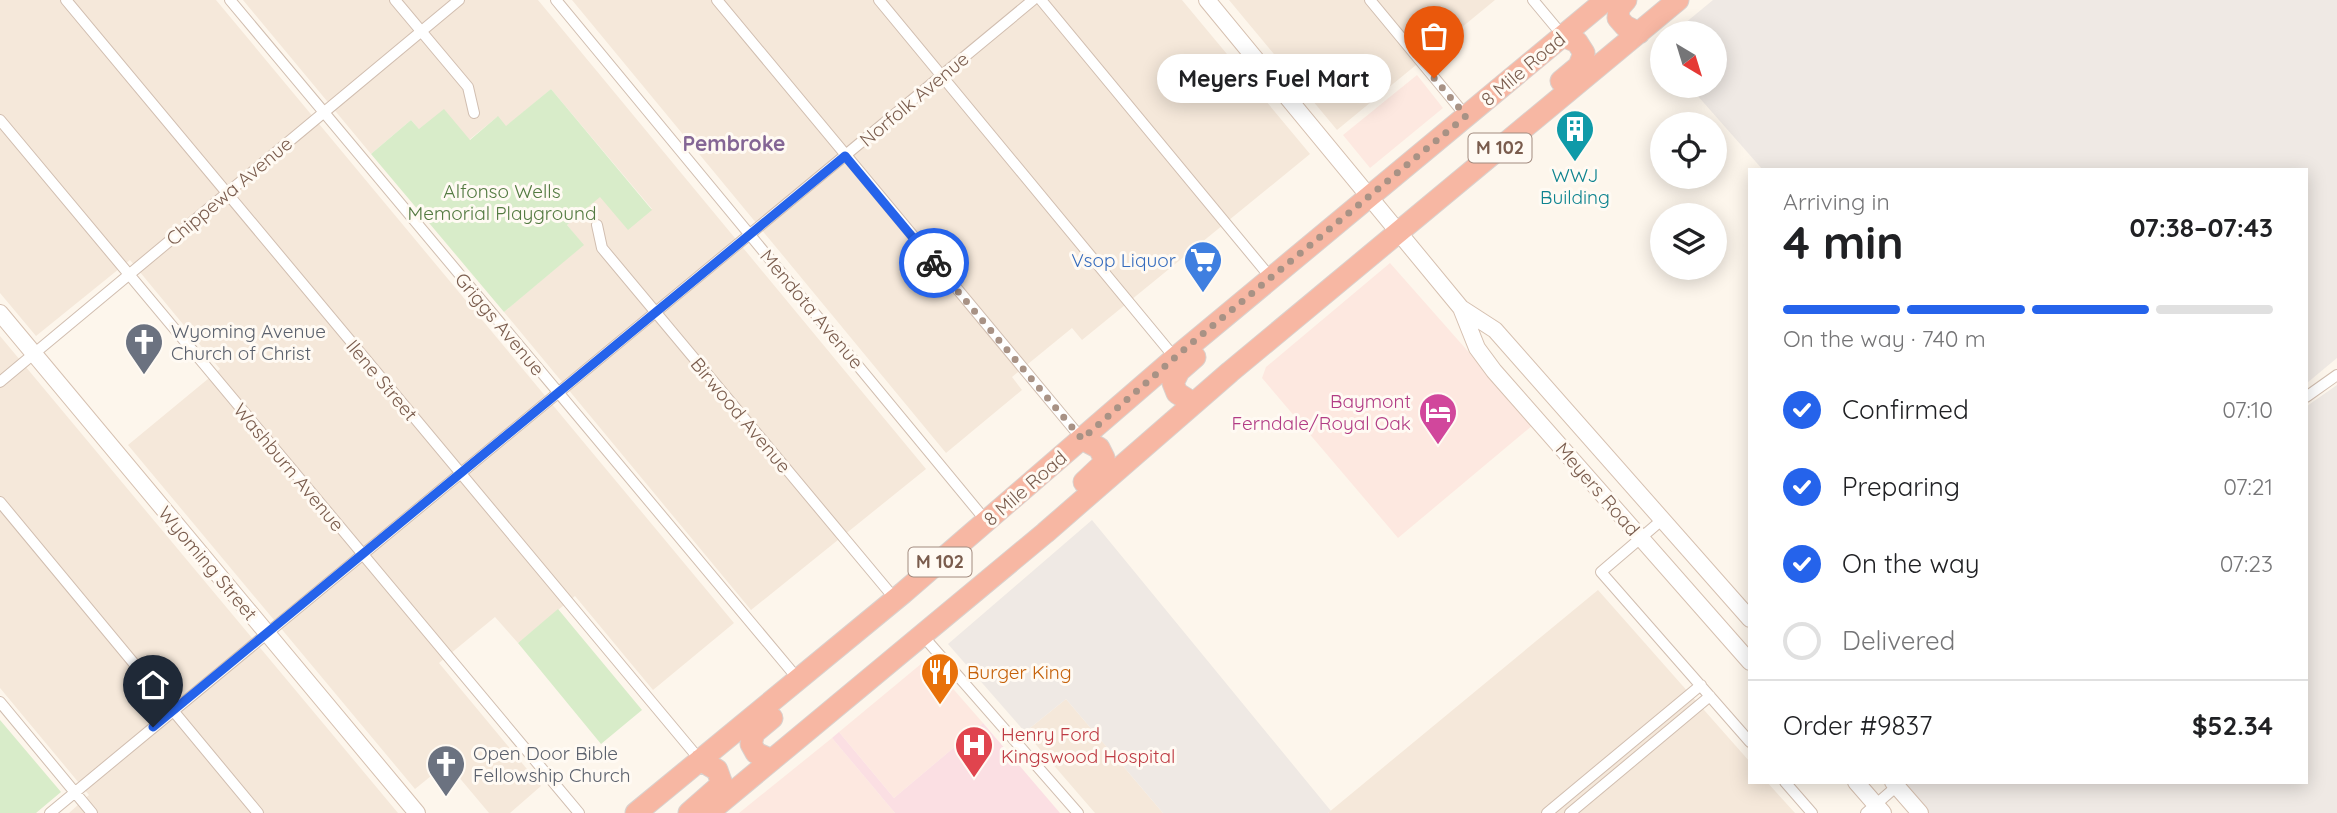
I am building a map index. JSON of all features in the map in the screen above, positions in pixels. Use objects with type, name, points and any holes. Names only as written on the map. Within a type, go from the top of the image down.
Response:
[{"type":"highway","name":"8 Mile Road","points":[[636,813],[987,522],[1175,358],[1606,0]]},
{"type":"highway","points":[[1626,0],[1619,8],[1618,18],[1625,26],[1639,33]]},
{"type":"highway","name":"M 102","points":[[708,813],[1012,561],[1193,403],[1678,0]]},
{"type":"highway","points":[[1406,225],[1419,199],[1579,66],[1584,50],[1577,42],[1563,36]]},
{"type":"highway","points":[[1193,403],[1175,390],[1174,379],[1179,371],[1344,233],[1363,201]]},
{"type":"highway","points":[[1012,561],[1037,524],[1102,465],[1102,451],[1082,439]]},
{"type":"highway","points":[[772,760],[756,754],[751,738],[826,673],[841,644]]},
{"type":"highway","points":[[689,813],[722,784],[717,771],[700,760]]},
{"type":"street","name":"Ilene Street","points":[[66,0],[700,760]]},
{"type":"street","name":"Griggs Avenue","points":[[230,0],[798,679]]},
{"type":"street","points":[[395,0],[468,87],[474,113]]},
{"type":"street","name":"Chippewa Avenue","points":[[0,383],[458,0]]},
{"type":"street","name":"Mendota Avenue","points":[[556,0],[987,522]]},
{"type":"street","points":[[717,0],[1082,439]]},
{"type":"street","points":[[879,0],[1175,358]]},
{"type":"street","name":"Norfolk Avenue","points":[[50,813],[1033,0]]},
{"type":"street","points":[[1041,0],[1271,278]]},
{"type":"street","name":"Meyers Road","points":[[1207,0],[1363,201],[1406,225],[1461,308],[1477,348],[1494,371],[1748,660]]},
{"type":"street","points":[[1370,0],[1466,116]]},
{"type":"street","points":[[1533,0],[1563,36]]},
{"type":"street","name":"Washburn Avenue","points":[[0,120],[579,813]]},
{"type":"street","name":"Birwood Avenue","points":[[597,225],[602,248],[895,599]]},
{"type":"street","name":"Meyers Road","points":[[1461,308],[1495,330],[1748,617]]},
{"type":"street","name":"Wyoming Street","points":[[0,313],[416,813]]},
{"type":"street","points":[[2308,396],[2337,375]]},
{"type":"street","points":[[0,502],[258,813]]},
{"type":"street","points":[[1663,519],[1601,572],[1748,740]]},
{"type":"street","points":[[923,635],[1078,813]]},
{"type":"street","points":[[1548,813],[1701,685]]},
{"type":"street","points":[[1570,813],[1710,696]]},
{"type":"street","points":[[0,702],[92,813]]},
{"type":"street","points":[[1626,747],[1635,758]]},
{"type":"street","points":[[1788,784],[1812,813]]},
{"type":"street","points":[[1857,784],[1875,810],[1895,784],[1920,813]]},
{"type":"shaded area","points":[[0,0],[216,0],[734,623],[653,690],[575,596],[518,643],[495,617],[439,663],[541,786],[510,813],[489,813],[447,763],[415,789],[128,445],[220,369],[130,260],[36,336],[0,293]]},
{"type":"shaded area","points":[[243,0],[538,0],[926,469],[751,610],[504,312],[583,245],[567,225],[600,196],[652,209],[551,89],[506,127],[497,117],[469,140],[419,129],[411,120],[371,154]]},
{"type":"shaded area","points":[[572,0],[1182,0],[1310,154],[1082,340],[1072,328],[1012,377],[1022,390],[946,453]]},
{"type":"shaded area","points":[[1229,0],[1495,0],[1337,130]]},
{"type":"shaded area","points":[[1713,0],[2337,0],[2337,358],[2308,382],[2308,168],[1761,168],[1727,129],[1727,112],[1712,112],[1700,98],[1727,98],[1727,21],[1688,21]]},
{"type":"shaded area","points":[[1417,75],[1443,108],[1370,168],[1343,135]]},
{"type":"shaded area","points":[[1390,263],[1533,425],[1398,538],[1262,378],[1266,367]]},
{"type":"shaded area","points":[[0,336],[398,813],[69,813],[89,795],[0,688]]},
{"type":"shaded area","points":[[2337,385],[2337,813],[1928,813],[1903,784],[2308,784],[2308,405]]},
{"type":"shaded area","points":[[1092,520],[1331,811],[1163,813],[1066,699],[1025,732],[948,644]]},
{"type":"shaded area","points":[[1598,590],[1748,760],[1748,784],[1769,784],[1795,813],[1328,813]]},
{"type":"shaded area","points":[[927,659],[983,723],[894,798],[839,732]]},
{"type":"shaded area","points":[[1066,699],[1163,813],[1095,813],[1025,732]]},
{"type":"shaded area","name":"Henry Ford Kingswood Hospital","points":[[983,723],[1060,813],[895,813],[832,738],[839,732],[894,798]]},
{"type":"shaded area","points":[[832,738],[895,813],[739,813]]},
{"type":"green space","name":"Alfonso Wells Memorial Playground","points":[[551,89],[652,210],[628,230],[600,197],[567,225],[584,245],[504,312],[371,154],[411,120],[419,129],[444,109],[470,140],[498,116],[506,126]]},
{"type":"green space","points":[[558,609],[642,710],[601,744],[518,643]]},
{"type":"green space","points":[[0,720],[61,792],[36,813],[0,813]]},
{"type":"way so far","points":[[934,263],[1082,439],[1187,347],[1466,116],[1434,78]]},
{"type":"place","name":"Meyers Fuel Mart","points":[[1434,78]]},
{"type":"place","name":"WWJ Building","points":[[1575,163]]},
{"type":"place","name":"Vsop Liquor","points":[[1203,294]]},
{"type":"place","name":"Wyoming Avenue Church of Christ","points":[[144,376]]},
{"type":"place","name":"Baymont Ferndale/Royal Oak","points":[[1438,446]]},
{"type":"place","name":"Burger King","points":[[940,706]]},
{"type":"place","name":"Henry Ford Kingswood Hospital","points":[[974,779]]},
{"type":"place","name":"Open Door Bible Fellowship Church","points":[[446,798]]},
{"type":"district","name":"Pembroke","points":[[734,144]]},
{"type":"route","points":[[153,727],[845,156],[934,263]]}]
